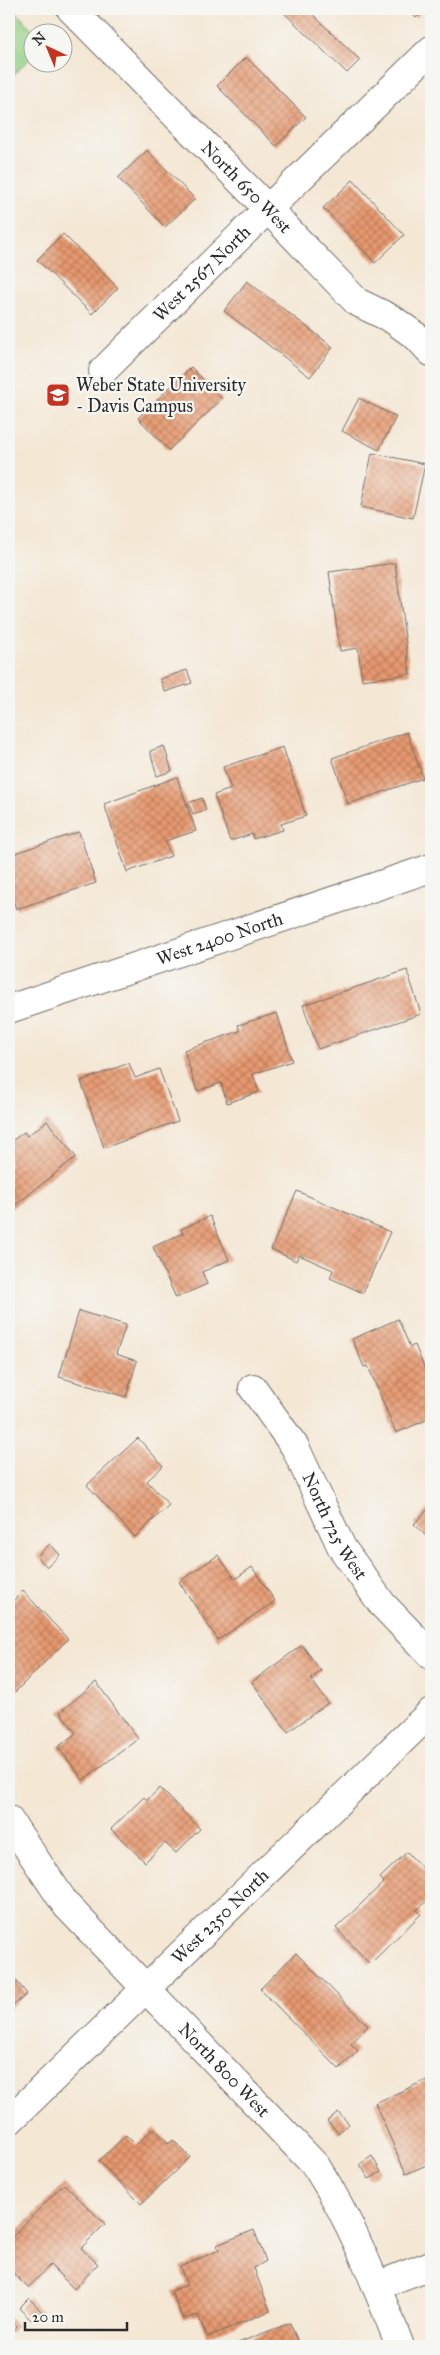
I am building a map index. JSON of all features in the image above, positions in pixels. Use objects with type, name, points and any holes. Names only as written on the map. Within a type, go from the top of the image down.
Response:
[{"type":"street","name":"North 650 West","points":[[71,9],[357,302],[392,319],[417,337],[431,352]]},
{"type":"street","name":"West 2567 North","points":[[103,371],[431,50]]},
{"type":"street","name":"West 2400 North","points":[[9,1009],[431,868]]},
{"type":"street","name":"North 725 West","points":[[253,1388],[295,1447],[342,1548],[382,1604],[431,1655]]},
{"type":"street","name":"West 2350 North","points":[[9,2122],[431,1712]]},
{"type":"street","name":"North 800 West","points":[[9,1820],[66,1905],[144,1990],[288,2135],[316,2166],[338,2201],[376,2286],[400,2346]]},
{"type":"street","points":[[376,2286],[431,2265]]},
{"type":"green space","points":[[9,9],[13,9],[25,22],[22,22],[22,67],[9,79]]},
{"type":"building","points":[[280,9],[307,9],[360,60],[347,73]]},
{"type":"building","points":[[407,9],[424,9],[416,18]]},
{"type":"building","points":[[246,57],[306,117],[276,146],[217,86]]},
{"type":"building","points":[[147,150],[195,199],[165,227],[118,178]]},
{"type":"building","points":[[353,180],[404,235],[375,263],[323,208]]},
{"type":"building","points":[[63,234],[118,288],[92,314],[37,260]]},
{"type":"building","points":[[247,281],[333,347],[310,377],[224,311]]},
{"type":"building","points":[[191,367],[222,399],[169,450],[138,418]]},
{"type":"building","points":[[359,398],[396,417],[379,450],[342,431]]},
{"type":"building","points":[[372,453],[425,464],[413,518],[361,507]]},
{"type":"building","points":[[395,563],[410,674],[362,680],[358,648],[340,651],[329,572]]},
{"type":"building","points":[[187,670],[192,683],[165,692],[160,679]]},
{"type":"building","points":[[407,732],[423,778],[348,804],[332,758]]},
{"type":"building","points":[[164,746],[172,771],[157,776],[150,751]]},
{"type":"building","points":[[283,747],[306,816],[281,824],[283,830],[253,839],[252,834],[230,841],[214,795],[231,789],[223,767]]},
{"type":"building","points":[[177,777],[196,831],[165,841],[171,856],[127,872],[104,804]]},
{"type":"building","points":[[202,798],[206,810],[193,814],[188,803]]},
{"type":"building","points":[[79,832],[96,883],[16,909],[9,888],[9,855]]},
{"type":"building","points":[[407,970],[421,1014],[318,1049],[303,1005]]},
{"type":"building","points":[[277,1013],[292,1061],[253,1074],[259,1092],[227,1103],[221,1083],[197,1091],[184,1050],[240,1031],[238,1025]]},
{"type":"building","points":[[129,1063],[135,1078],[159,1069],[178,1121],[104,1148],[81,1081]]},
{"type":"building","points":[[47,1121],[76,1157],[9,1210],[9,1143],[24,1132],[27,1136]]},
{"type":"building","points":[[297,1191],[390,1232],[363,1293],[330,1278],[333,1270],[299,1255],[296,1261],[271,1249]]},
{"type":"building","points":[[210,1216],[229,1260],[202,1272],[207,1284],[176,1298],[153,1247],[183,1233],[181,1229]]},
{"type":"building","points":[[79,1311],[126,1325],[116,1354],[137,1361],[126,1397],[59,1377]]},
{"type":"building","points":[[398,1319],[410,1347],[415,1345],[431,1384],[431,1418],[396,1433],[368,1366],[364,1367],[352,1339]]},
{"type":"building","points":[[138,1438],[163,1466],[147,1481],[169,1505],[135,1537],[87,1485]]},
{"type":"building","points":[[431,1506],[431,1541],[414,1524]]},
{"type":"building","points":[[50,1544],[60,1555],[47,1567],[37,1556]]},
{"type":"building","points":[[218,1555],[235,1579],[252,1567],[275,1601],[218,1640],[179,1582]]},
{"type":"building","points":[[23,1591],[68,1639],[14,1693],[9,1688],[9,1605]]},
{"type":"building","points":[[302,1645],[321,1671],[311,1679],[328,1703],[288,1732],[252,1682]]},
{"type":"building","points":[[96,1682],[138,1739],[83,1780],[58,1747],[76,1733],[60,1712]]},
{"type":"building","points":[[160,1788],[200,1829],[176,1853],[165,1843],[145,1862],[111,1829],[144,1797],[147,1800]]},
{"type":"building","points":[[407,1852],[431,1877],[431,1897],[417,1910],[421,1914],[370,1964],[336,1928],[384,1882],[380,1878]]},
{"type":"building","points":[[296,1953],[368,2026],[351,2044],[358,2051],[339,2069],[260,1989]]},
{"type":"building","points":[[9,1972],[27,1994],[9,2009]]},
{"type":"building","points":[[431,2078],[431,2163],[406,2174],[375,2103]]},
{"type":"building","points":[[338,2112],[349,2124],[338,2133],[327,2121]]},
{"type":"building","points":[[154,2128],[169,2144],[173,2140],[190,2157],[141,2204],[99,2161],[126,2135],[136,2145]]},
{"type":"building","points":[[372,2156],[381,2172],[369,2179],[360,2164]]},
{"type":"building","points":[[64,2184],[105,2224],[81,2248],[98,2264],[74,2289],[50,2265],[28,2288],[9,2269],[9,2240]]},
{"type":"building","points":[[254,2230],[266,2261],[254,2268],[270,2311],[207,2337],[198,2315],[183,2319],[171,2291],[187,2285],[180,2267],[219,2250],[217,2245]]},
{"type":"building","points":[[29,2298],[42,2312],[32,2321],[19,2308]]},
{"type":"building","points":[[9,2317],[17,2326],[9,2334]]},
{"type":"building","points":[[290,2323],[300,2346],[230,2346]]},
{"type":"place","name":"Weber State University - Davis Campus","points":[[58,395]]}]
